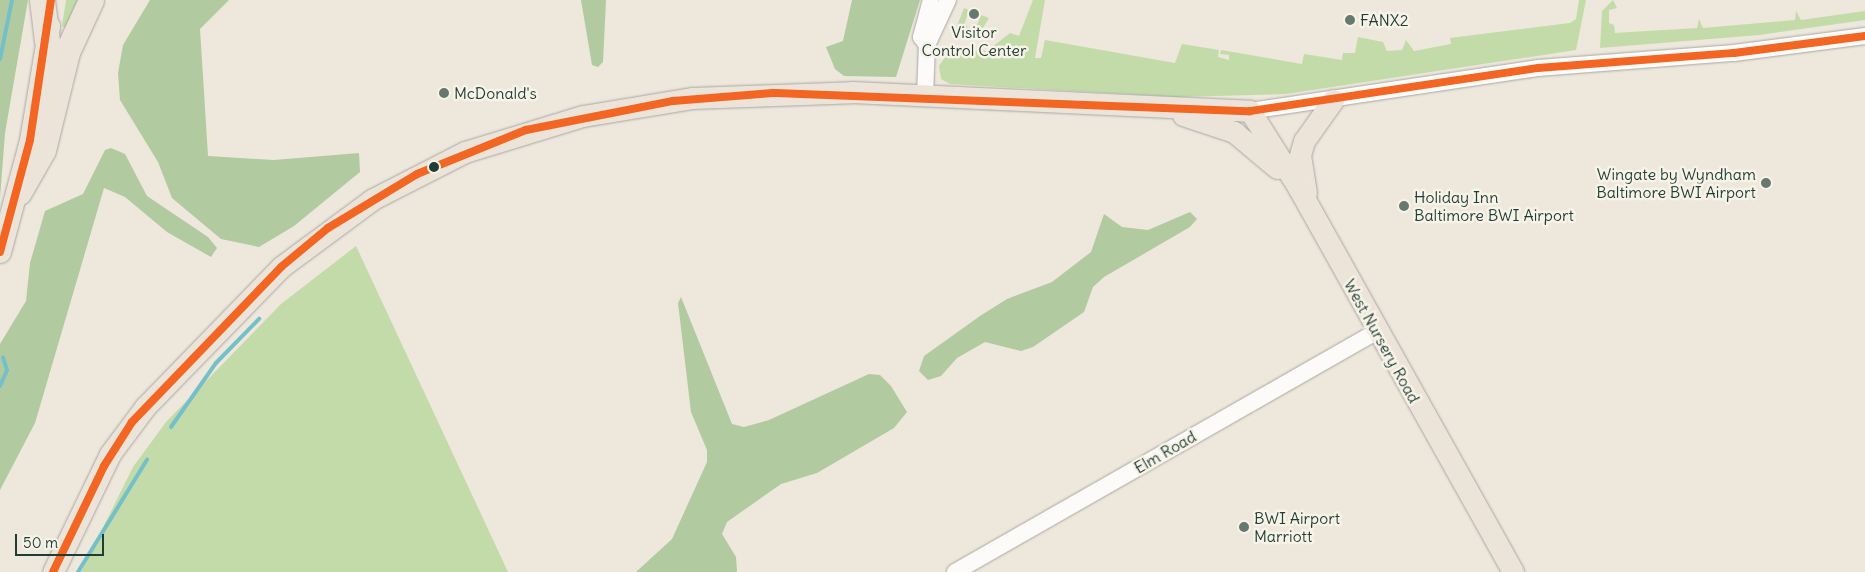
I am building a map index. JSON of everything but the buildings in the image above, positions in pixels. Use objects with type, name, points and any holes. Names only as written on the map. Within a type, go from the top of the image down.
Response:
[{"type":"highway","points":[[42,0],[47,41]]},
{"type":"highway","points":[[19,192],[43,150],[67,52],[91,0]]},
{"type":"main road","points":[[0,252],[19,192],[47,41],[52,0]]},
{"type":"main road","points":[[53,572],[110,454],[157,392],[281,267],[328,228],[416,174],[526,130],[664,102],[773,93],[925,96],[1164,109],[1250,111]]},
{"type":"main road","points":[[1308,205],[1300,155],[1304,142],[1333,100]]},
{"type":"main road","points":[[1164,109],[1234,132],[1298,187]]},
{"type":"main road","name":"West Nursery Road","points":[[1250,111],[1298,187],[1376,332],[1513,572]]},
{"type":"street","points":[[927,46],[921,37],[931,0]]},
{"type":"street","points":[[925,96],[927,46],[948,0]]},
{"type":"street","points":[[1250,111],[1538,68],[1734,53],[1865,36]]},
{"type":"street","name":"Elm Road","points":[[955,572],[1376,332]]},
{"type":"green space","points":[[0,0],[28,0],[5,133],[0,198]]},
{"type":"green space","points":[[66,0],[84,0],[68,29],[62,26]]},
{"type":"green space","points":[[150,0],[229,0],[200,29],[208,156],[274,160],[359,153],[360,172],[294,226],[259,247],[221,239],[172,198],[158,162],[120,100],[118,73],[123,45]]},
{"type":"green space","points":[[581,0],[606,0],[603,62],[598,67],[592,65]]},
{"type":"green space","points":[[852,0],[920,0],[896,77],[844,76],[835,69],[826,47],[843,41]]},
{"type":"green space","points":[[1033,0],[1045,0],[1035,58],[1041,58],[1045,40],[1175,63],[1182,44],[1219,50],[1218,57],[1229,60],[1229,55],[1220,54],[1221,50],[1302,64],[1304,54],[1342,60],[1343,53],[1355,53],[1358,37],[1383,42],[1387,51],[1402,50],[1406,40],[1414,51],[1451,44],[1450,38],[1570,23],[1576,19],[1579,0],[1586,0],[1576,50],[1286,94],[1176,97],[950,84],[941,79],[939,66],[950,50],[987,51],[1010,33],[1019,36]]},
{"type":"green space","points":[[1613,0],[1617,8],[1609,10],[1609,23],[1614,25],[1615,33],[1697,28],[1699,19],[1703,28],[1795,20],[1796,11],[1801,20],[1865,11],[1865,20],[1759,35],[1600,48],[1602,11]]},
{"type":"green space","points":[[964,8],[969,10],[964,25],[975,30],[981,15],[989,18],[978,36],[955,31]]},
{"type":"green space","points":[[111,148],[125,154],[147,196],[208,237],[217,248],[211,257],[167,232],[125,197],[104,188],[35,423],[0,490],[0,344],[26,301],[30,263],[45,211],[83,194],[105,150]]},
{"type":"green space","points":[[1190,212],[1197,219],[1190,227],[1104,277],[1093,287],[1084,312],[1033,347],[1021,351],[985,342],[957,358],[941,376],[928,380],[919,371],[924,356],[980,316],[1007,299],[1052,282],[1091,252],[1104,214],[1122,227],[1148,230]]},
{"type":"green space","points":[[356,246],[508,572],[81,572],[133,467],[166,422],[281,304]]},
{"type":"green space","points":[[681,297],[732,424],[744,427],[769,420],[869,374],[880,375],[891,386],[907,412],[894,428],[817,473],[781,484],[727,522],[722,534],[736,557],[737,572],[636,572],[672,539],[707,462],[707,450],[691,412],[678,303]]},
{"type":"waterway","points":[[0,59],[12,0]]},
{"type":"waterway","points":[[171,427],[216,363],[259,319]]},
{"type":"waterway","points":[[0,386],[7,370],[3,358]]},
{"type":"waterway","points":[[78,572],[147,460]]},
{"type":"transit line","points":[[0,252],[30,140],[51,0]]},
{"type":"transit line","points":[[53,572],[104,466],[132,422],[281,267],[328,228],[417,174],[526,130],[673,101],[773,93],[1250,111],[1538,68],[1734,53],[1865,36]]},
{"type":"place","name":"Visitor Control Center","points":[[974,14]]},
{"type":"place","name":"FANX2","points":[[1350,20]]},
{"type":"place","name":"McDonald's","points":[[444,93]]},
{"type":"place","name":"Wingate by Wyndham Baltimore BWI Airport","points":[[1766,183]]},
{"type":"place","name":"Holiday Inn Baltimore BWI Airport","points":[[1404,206]]},
{"type":"place","name":"BWI Airport Marriott","points":[[1244,527]]}]
